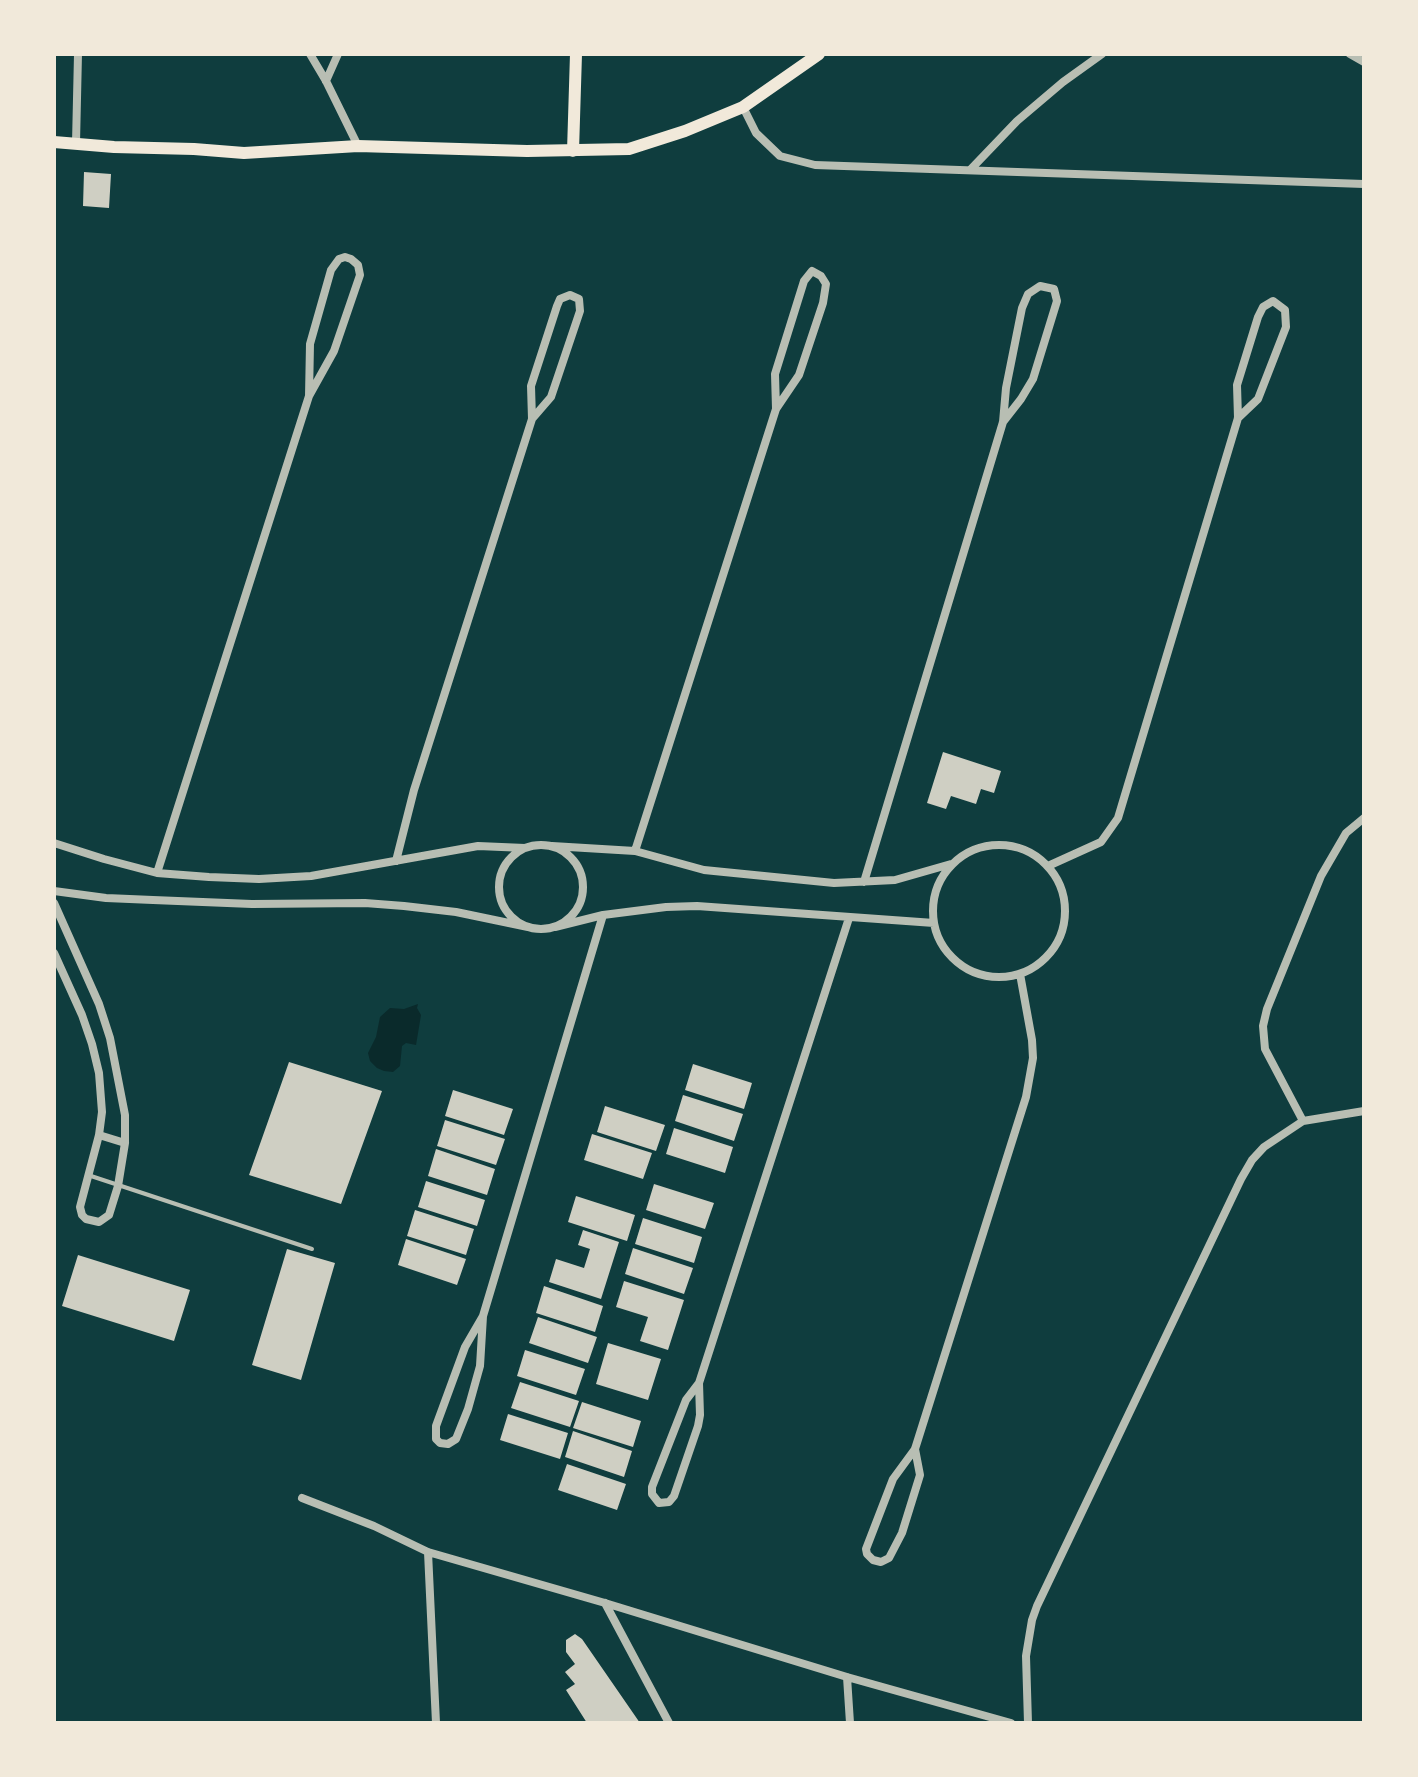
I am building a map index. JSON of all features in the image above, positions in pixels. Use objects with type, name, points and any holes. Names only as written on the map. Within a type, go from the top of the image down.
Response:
[{"type":"main road","points":[[573,151],[576,54]]},
{"type":"main road","points":[[54,142],[244,153],[358,146],[573,151],[629,149],[685,131],[743,107],[819,54]]},
{"type":"street","points":[[76,143],[78,54]]},
{"type":"street","points":[[310,54],[358,146]]},
{"type":"street","points":[[326,81],[338,54]]},
{"type":"street","points":[[971,169],[1017,121],[1102,54]]},
{"type":"street","points":[[1350,54],[1364,62]]},
{"type":"street","points":[[743,107],[756,133],[780,156],[815,165],[1364,184]]},
{"type":"street","points":[[157,873],[309,396],[334,351],[360,275],[358,265],[345,257],[339,259],[331,270],[310,344],[309,396]]},
{"type":"street","points":[[635,851],[776,409],[799,375],[823,303],[826,284],[821,276],[812,271],[804,281],[775,374],[776,409]]},
{"type":"street","points":[[864,882],[1003,422],[1006,388],[1022,308],[1028,294],[1040,286],[1054,289],[1057,301],[1033,379],[1003,422]]},
{"type":"street","points":[[396,861],[414,790],[532,419],[531,386],[557,306],[560,299],[570,295],[579,299],[580,311],[551,397],[532,419]]},
{"type":"street","points":[[1048,866],[1101,842],[1118,818],[1238,418],[1237,385],[1258,317],[1263,307],[1273,301],[1285,310],[1286,327],[1258,399],[1238,418]]},
{"type":"street","points":[[1303,1121],[1265,1049],[1263,1026],[1267,1009],[1326,866],[1346,833],[1364,818]]},
{"type":"street","points":[[54,843],[157,873],[209,877],[259,879],[311,876],[478,846],[525,848],[538,845],[635,851],[704,870],[810,882],[895,880],[952,863],[969,851],[989,845],[1011,845],[1031,852],[1048,866],[1060,884],[1065,905],[1063,927],[1055,947],[1040,963],[1020,974],[998,977],[976,973],[956,962],[942,945],[934,923],[933,902],[939,881],[952,863]]},
{"type":"street","points":[[552,846],[574,861],[581,873],[583,886],[582,899],[576,911],[567,921],[555,927]]},
{"type":"street","points":[[525,848],[504,867],[499,881],[505,909],[515,920],[528,927]]},
{"type":"street","points":[[54,891],[167,901],[391,905],[456,912],[542,929],[603,915],[697,906],[934,923]]},
{"type":"street","points":[[54,903],[99,1004],[110,1038],[125,1115],[125,1143],[118,1186],[109,1215],[99,1222],[82,1215],[80,1207],[99,1135],[101,1102],[96,1059],[82,1015],[54,953]]},
{"type":"street","points":[[483,1316],[465,1347],[436,1426],[435,1433],[440,1443],[448,1444],[456,1439],[468,1409],[480,1366],[483,1316],[603,915]]},
{"type":"street","points":[[699,1383],[698,1426],[679,1484],[669,1502],[659,1503],[652,1494],[652,1487],[686,1400],[699,1383],[849,918]]},
{"type":"street","points":[[915,1449],[920,1475],[902,1533],[889,1558],[881,1562],[873,1560],[866,1549],[893,1479],[915,1449],[1026,1097],[1033,1058],[1020,974]]},
{"type":"street","points":[[1028,1723],[1026,1656],[1037,1606],[1241,1179],[1264,1147],[1303,1121],[1364,1111]]},
{"type":"street","points":[[99,1135],[125,1143]]},
{"type":"street","points":[[302,1498],[374,1526],[428,1552],[1011,1723]]},
{"type":"street","points":[[428,1552],[436,1723]]},
{"type":"street","points":[[605,1603],[669,1723]]},
{"type":"street","points":[[847,1677],[850,1723]]},
{"type":"lane","points":[[88,1175],[312,1249]]},
{"type":"water","points":[[418,1004],[421,1015],[416,1045],[406,1043],[402,1046],[400,1066],[393,1072],[377,1068],[370,1061],[368,1053],[376,1037],[380,1017],[390,1008],[404,1009]]},
{"type":"building","points":[[84,172],[111,174],[109,208],[83,206]]},
{"type":"building","points":[[943,752],[1001,771],[994,793],[981,789],[976,804],[951,796],[946,809],[927,803]]},
{"type":"building","points":[[289,1062],[382,1091],[341,1204],[249,1175]]},
{"type":"building","points":[[693,1064],[752,1083],[744,1109],[685,1090]]},
{"type":"building","points":[[453,1090],[513,1109],[504,1135],[445,1116]]},
{"type":"building","points":[[683,1095],[743,1114],[734,1141],[675,1121]]},
{"type":"building","points":[[605,1106],[665,1125],[656,1151],[597,1132]]},
{"type":"building","points":[[445,1120],[505,1139],[496,1165],[437,1146]]},
{"type":"building","points":[[674,1128],[733,1147],[725,1173],[666,1154]]},
{"type":"building","points":[[592,1134],[652,1153],[643,1179],[584,1160]]},
{"type":"building","points":[[436,1149],[495,1169],[487,1195],[428,1176]]},
{"type":"building","points":[[426,1181],[485,1200],[477,1226],[418,1207]]},
{"type":"building","points":[[654,1184],[714,1203],[705,1229],[646,1210]]},
{"type":"building","points":[[576,1196],[635,1215],[627,1241],[568,1222]]},
{"type":"building","points":[[415,1210],[474,1229],[466,1255],[407,1236]]},
{"type":"building","points":[[643,1218],[702,1237],[694,1263],[635,1244]]},
{"type":"building","points":[[583,1230],[619,1242],[601,1299],[549,1282],[556,1259],[584,1268],[590,1249],[578,1245]]},
{"type":"building","points":[[406,1239],[466,1259],[457,1285],[398,1265]]},
{"type":"building","points":[[633,1248],[693,1268],[684,1294],[625,1274]]},
{"type":"building","points":[[287,1249],[335,1263],[301,1380],[252,1365]]},
{"type":"building","points":[[78,1255],[190,1290],[174,1341],[62,1306]]},
{"type":"building","points":[[624,1281],[684,1300],[668,1350],[640,1341],[648,1317],[616,1307]]},
{"type":"building","points":[[544,1286],[603,1306],[595,1332],[536,1313]]},
{"type":"building","points":[[538,1317],[597,1337],[588,1363],[529,1343]]},
{"type":"building","points":[[608,1343],[661,1359],[648,1400],[596,1384]]},
{"type":"building","points":[[525,1350],[585,1369],[576,1395],[517,1376]]},
{"type":"building","points":[[520,1382],[579,1401],[570,1427],[511,1408]]},
{"type":"building","points":[[582,1402],[641,1421],[633,1447],[573,1428]]},
{"type":"building","points":[[508,1414],[568,1433],[560,1459],[500,1440]]},
{"type":"building","points":[[573,1431],[632,1451],[624,1477],[565,1457]]},
{"type":"building","points":[[567,1464],[626,1484],[617,1510],[558,1490]]},
{"type":"building","points":[[575,1634],[582,1639],[640,1723],[587,1723],[566,1690],[575,1684],[565,1672],[575,1664],[566,1652],[566,1640]]}]
